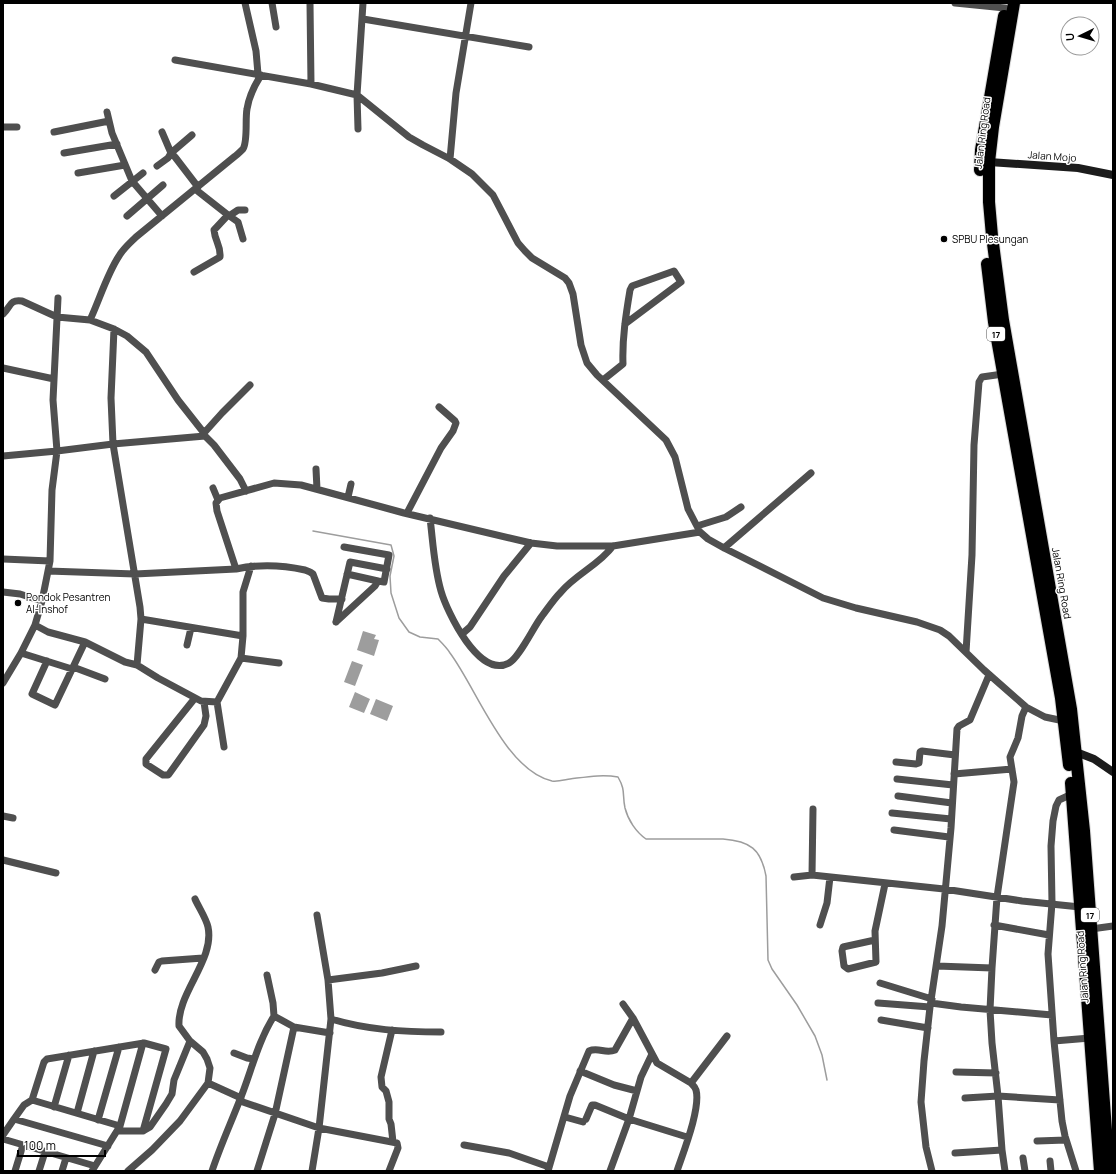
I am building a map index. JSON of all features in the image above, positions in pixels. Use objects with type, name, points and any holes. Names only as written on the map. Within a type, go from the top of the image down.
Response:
[{"type":"highway","name":"Jalan Ring Road","points":[[1008,5],[989,162],[989,202],[1003,374],[1064,721],[1072,794],[1077,906],[1090,1038],[1109,1171]]},
{"type":"highway","name":"Jalan Ring Road","points":[[1008,5],[986,121],[980,166],[983,232],[1072,709],[1084,831],[1091,929],[1099,1100],[1100,1171]]},
{"type":"street","points":[[90,320],[119,256],[131,242],[243,148],[245,142],[249,98],[260,74],[245,3]]},
{"type":"street","points":[[272,3],[276,27]]},
{"type":"street","points":[[310,3],[311,84]]},
{"type":"street","points":[[358,129],[358,95],[363,3]]},
{"type":"street","points":[[450,159],[456,93],[471,3]]},
{"type":"street","points":[[955,3],[1008,5]]},
{"type":"street","points":[[363,20],[529,47]]},
{"type":"street","points":[[175,60],[260,74],[358,95],[409,137],[450,159],[472,174],[494,195],[518,243],[525,251],[532,258],[565,278],[569,283],[573,294],[584,356],[590,368],[666,440],[675,457],[688,509],[698,529],[724,548],[823,598],[856,608],[917,622],[940,630],[950,636],[989,675],[1026,707],[1045,717],[1064,721]]},
{"type":"street","points":[[107,112],[112,133],[132,181],[162,216]]},
{"type":"street","points":[[54,132],[109,121]]},
{"type":"street","points":[[3,127],[17,127]]},
{"type":"street","points":[[162,132],[171,154],[175,157],[196,188],[228,216],[238,222],[242,239]]},
{"type":"street","points":[[157,166],[168,158],[192,135]]},
{"type":"street","points":[[64,153],[116,144]]},
{"type":"street","name":"Jalan Mojo","points":[[989,162],[1074,167],[1113,175]]},
{"type":"street","points":[[78,173],[125,166]]},
{"type":"street","points":[[114,196],[143,173]]},
{"type":"street","points":[[127,216],[163,185]]},
{"type":"street","points":[[194,272],[220,257],[220,248],[217,243],[214,230],[228,216],[238,210],[245,210]]},
{"type":"street","points":[[603,380],[623,364],[625,324],[630,290],[632,286],[674,271],[681,282],[625,324]]},
{"type":"street","points":[[3,683],[21,653],[35,625],[42,601],[50,562],[52,490],[57,452],[53,400],[58,298]]},
{"type":"street","points":[[3,314],[12,302],[18,301],[58,317],[90,320],[114,329],[127,336],[146,352],[178,400],[233,468],[246,491]]},
{"type":"street","points":[[114,329],[111,398],[112,444],[135,574],[141,619],[137,665]]},
{"type":"street","points":[[3,368],[54,379]]},
{"type":"street","points":[[966,652],[972,555],[974,445],[979,382],[982,377],[1003,374]]},
{"type":"street","points":[[3,456],[57,452],[112,444],[205,435],[222,413],[250,385]]},
{"type":"street","points":[[406,513],[441,448],[456,424],[455,421],[439,408]]},
{"type":"street","points":[[316,469],[317,489]]},
{"type":"street","points":[[724,548],[811,473]]},
{"type":"street","points":[[218,500],[274,483],[301,485],[390,509],[531,543],[557,546],[614,546],[698,529],[726,517],[741,507]]},
{"type":"street","points":[[348,497],[351,484]]},
{"type":"street","points":[[213,488],[218,500],[216,503],[217,511],[236,569]]},
{"type":"street","points":[[430,518],[435,563],[441,591],[453,619],[462,634],[474,651],[492,665],[499,666],[513,660],[542,615],[561,592],[571,581],[605,556],[614,546]]},
{"type":"street","points":[[462,634],[470,627],[504,576],[531,543]]},
{"type":"street","points":[[344,547],[389,555],[384,582],[347,574]]},
{"type":"street","points":[[3,559],[50,562]]},
{"type":"street","points":[[378,580],[375,586],[336,622],[350,562],[387,569]]},
{"type":"street","points":[[48,571],[135,574],[236,569],[251,566],[270,565],[310,572],[313,574],[322,598],[342,599]]},
{"type":"street","points":[[224,747],[217,702],[241,658],[243,636],[243,592],[251,566]]},
{"type":"street","points":[[3,592],[20,594],[42,601]]},
{"type":"street","points":[[141,619],[243,636]]},
{"type":"street","points":[[35,625],[48,632],[85,642],[125,662],[137,665],[158,678],[204,702],[217,702]]},
{"type":"street","points":[[186,645],[191,628]]},
{"type":"street","points":[[47,662],[32,694],[53,705],[56,704],[85,642]]},
{"type":"street","points":[[21,653],[105,679]]},
{"type":"street","points":[[241,658],[279,664]]},
{"type":"street","points":[[932,1171],[926,1147],[921,1102],[924,1061],[942,926],[957,729],[959,726],[970,720],[989,675]]},
{"type":"street","points":[[195,698],[146,760],[146,764],[163,775],[168,776],[204,725],[206,716],[204,702]]},
{"type":"street","points":[[1005,1171],[990,1010],[994,925],[1014,782],[1010,756],[1018,738],[1022,716],[1026,707]]},
{"type":"street","points":[[896,762],[916,764],[920,760],[920,752],[922,751],[956,755]]},
{"type":"street","points":[[1076,752],[1094,759],[1113,772]]},
{"type":"street","points":[[954,774],[1012,769]]},
{"type":"street","points":[[898,779],[953,785]]},
{"type":"street","points":[[1072,794],[1059,800],[1054,812],[1051,846],[1055,904],[1049,935],[1048,967],[1060,1100],[1066,1140],[1076,1171]]},
{"type":"street","points":[[898,796],[952,803]]},
{"type":"street","points":[[812,875],[813,809]]},
{"type":"street","points":[[892,813],[951,818]]},
{"type":"street","points":[[3,816],[13,818]]},
{"type":"street","points":[[894,830],[949,837]]},
{"type":"street","points":[[3,860],[56,873]]},
{"type":"street","points":[[794,877],[812,875],[885,884],[944,889],[997,897],[1077,906]]},
{"type":"street","points":[[820,925],[827,903],[830,877]]},
{"type":"street","points":[[875,940],[843,947],[842,951],[844,966],[848,968],[875,963],[876,961],[875,931],[885,884]]},
{"type":"street","points":[[128,1171],[180,1122],[208,1083],[210,1068],[207,1059],[203,1052],[190,1041],[181,1029],[179,1023],[184,1001],[208,944],[208,927],[195,899]]},
{"type":"street","points":[[312,1171],[319,1128],[332,1019],[328,980],[317,915]]},
{"type":"street","points":[[994,925],[1049,935]]},
{"type":"street","points":[[1091,929],[1113,926]]},
{"type":"street","points":[[155,970],[159,962],[162,961],[203,958]]},
{"type":"street","points":[[328,980],[382,973],[416,966]]},
{"type":"street","points":[[937,966],[992,968]]},
{"type":"street","points":[[212,1171],[268,1024],[274,1016],[267,975]]},
{"type":"street","points":[[880,983],[931,1003]]},
{"type":"street","points":[[878,1003],[931,1003],[1052,1015]]},
{"type":"street","points":[[623,1004],[633,1018],[657,1063],[691,1083],[697,1092],[696,1103],[677,1171]]},
{"type":"street","points":[[274,1016],[294,1027],[330,1033]]},
{"type":"street","points":[[464,1145],[509,1153],[549,1169],[570,1096],[589,1051],[594,1049],[610,1052],[615,1050],[633,1018]]},
{"type":"street","points":[[332,1019],[347,1024],[392,1030],[441,1032]]},
{"type":"street","points":[[881,1020],[928,1028]]},
{"type":"street","points":[[257,1171],[275,1114],[294,1027]]},
{"type":"street","points":[[392,1030],[381,1077],[382,1087],[386,1091],[389,1102],[389,1118],[393,1142]]},
{"type":"street","points":[[691,1083],[727,1036]]},
{"type":"street","points":[[1054,1041],[1090,1038]]},
{"type":"street","points":[[3,1135],[26,1103],[32,1100],[77,1113],[118,1128],[142,1131],[150,1127],[172,1094],[173,1083],[190,1041]]},
{"type":"street","points":[[32,1100],[45,1060],[143,1043],[166,1049],[142,1131]]},
{"type":"street","points":[[3,1139],[66,1158],[93,1169],[118,1128],[143,1043]]},
{"type":"street","points":[[98,1120],[119,1047]]},
{"type":"street","points":[[77,1113],[94,1051]]},
{"type":"street","points":[[234,1053],[254,1059]]},
{"type":"street","points":[[610,1171],[629,1119],[645,1066],[652,1054]]},
{"type":"street","points":[[54,1107],[69,1055]]},
{"type":"street","points":[[580,1071],[614,1085],[637,1091]]},
{"type":"street","points":[[956,1072],[996,1073]]},
{"type":"street","points":[[208,1083],[240,1100],[275,1114],[319,1128],[397,1143],[398,1148],[389,1171]]},
{"type":"street","points":[[965,1098],[998,1096],[1060,1100]]},
{"type":"street","points":[[565,1116],[585,1120],[592,1105],[595,1104],[629,1119],[687,1138]]},
{"type":"street","points":[[14,1119],[108,1146]]},
{"type":"street","points":[[1037,1141],[1066,1140]]},
{"type":"street","points":[[15,1171],[22,1145]]},
{"type":"street","points":[[955,1153],[1002,1150]]},
{"type":"street","points":[[39,1171],[45,1152]]},
{"type":"street","points":[[62,1171],[66,1158]]},
{"type":"street","points":[[1023,1158],[1024,1171]]},
{"type":"street","points":[[1050,1161],[1051,1171]]},
{"type":"shaded area","points":[[363,631],[376,635],[374,639],[379,640],[374,656],[357,650]]},
{"type":"shaded area","points":[[352,661],[363,665],[355,686],[344,682]]},
{"type":"shaded area","points":[[355,692],[370,699],[364,713],[349,707]]},
{"type":"shaded area","points":[[376,699],[393,706],[387,721],[370,714]]},
{"type":"waterway","points":[[313,531],[391,545],[394,556],[390,576],[391,593],[399,618],[409,632],[420,637],[438,639],[449,651],[506,745],[520,761],[535,774],[552,781],[594,776],[618,777],[623,789],[624,803],[628,817],[636,829],[646,839],[723,839],[747,844],[753,848],[761,859],[766,876],[768,960],[772,969],[797,1005],[815,1036],[822,1055],[827,1080]]},
{"type":"place","name":"SPBU Plesungan","points":[[944,239]]},
{"type":"place","name":"Pondok Pesantren Al-Inshof","points":[[18,603]]}]
